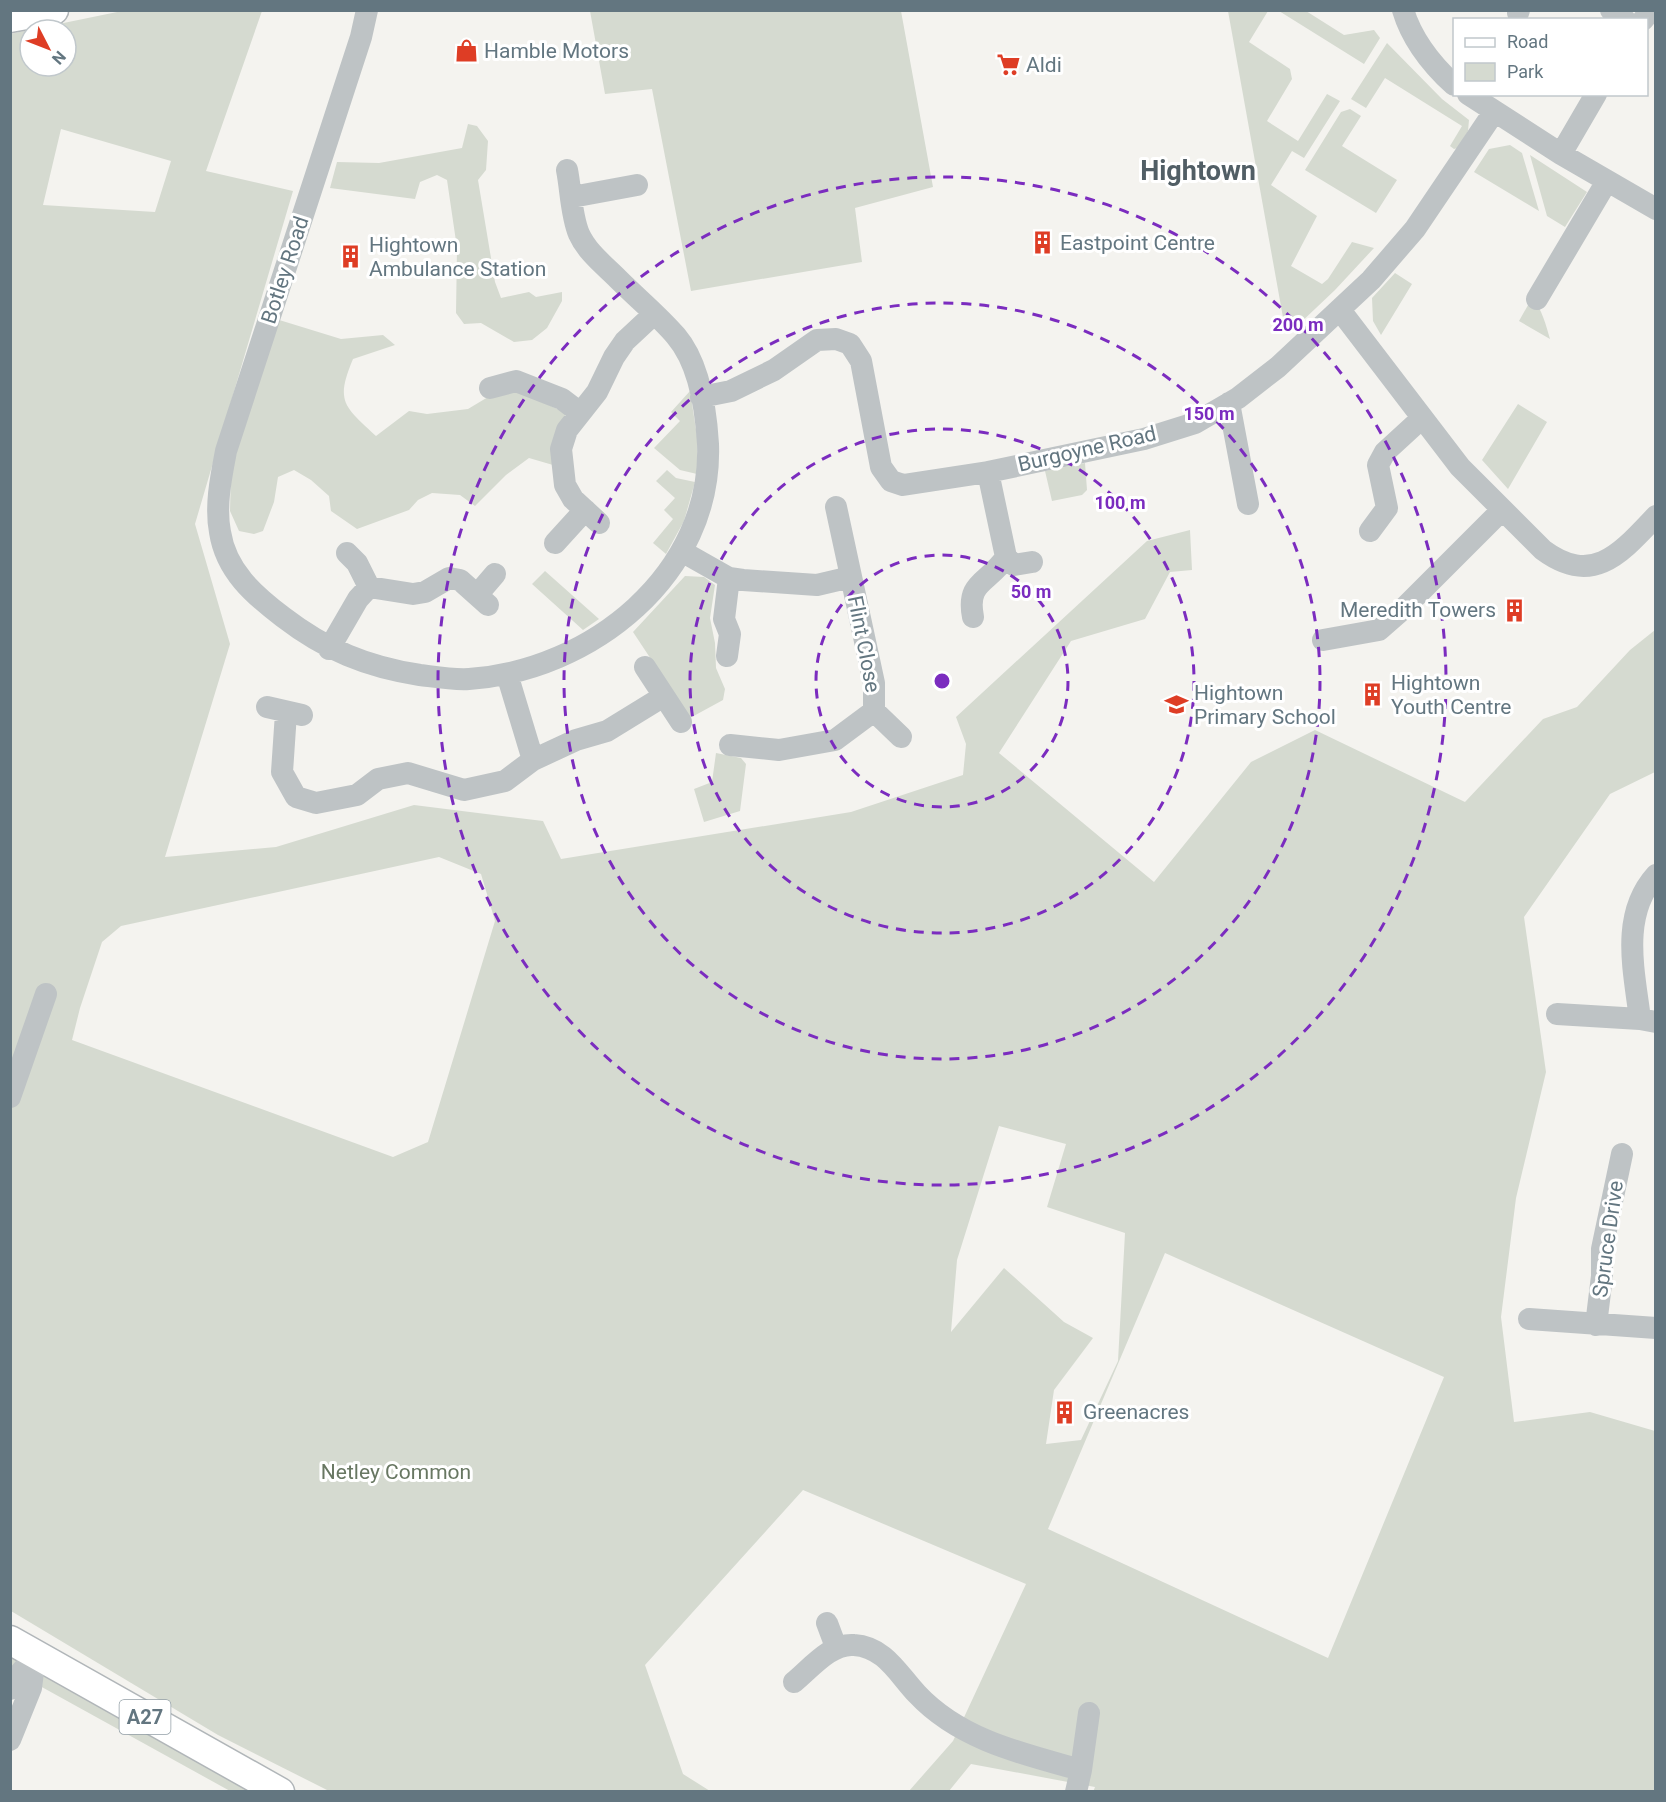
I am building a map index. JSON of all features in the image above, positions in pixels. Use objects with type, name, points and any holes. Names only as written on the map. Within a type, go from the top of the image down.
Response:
[{"type":"main road","points":[[10,18],[54,10]]},
{"type":"main road","name":"A27","points":[[10,1640],[280,1791]]},
{"type":"street","name":"Botley Road","points":[[329,649],[251,593],[237,574],[220,532],[220,482],[226,451],[362,37],[367,10]]},
{"type":"street","points":[[1403,10],[1413,37],[1453,83]]},
{"type":"street","points":[[1471,96],[1561,154],[1656,209]]},
{"type":"street","points":[[1561,154],[1595,96]]},
{"type":"street","name":"Burgoyne Road","points":[[701,397],[731,391],[774,370],[817,340],[836,339],[850,344],[861,361],[880,467],[891,481],[903,485],[921,484],[1144,439],[1195,423],[1229,403],[1278,367],[1340,310],[1415,229],[1494,112]]},
{"type":"street","points":[[369,587],[358,598],[329,649],[360,662],[430,676],[467,679],[507,674],[579,648],[606,632],[655,587],[683,552],[693,532],[706,480],[708,447],[701,397],[685,349],[677,337],[589,250],[579,234],[567,170]]},
{"type":"street","points":[[1537,299],[1607,182]]},
{"type":"street","points":[[572,196],[637,185]]},
{"type":"street","points":[[1340,310],[1421,419],[1460,467],[1543,550],[1558,561],[1573,566],[1590,567],[1607,561],[1623,549],[1656,516]]},
{"type":"street","points":[[555,543],[592,517],[573,500],[562,470],[561,449],[567,430],[597,392],[614,357],[625,341],[654,314]]},
{"type":"street","points":[[490,388],[513,373],[562,399],[579,412]]},
{"type":"street","points":[[1229,403],[1248,504]]},
{"type":"street","points":[[1370,531],[1387,508],[1378,465],[1385,452],[1421,419]]},
{"type":"street","points":[[988,471],[1006,557],[1014,565],[1032,562]]},
{"type":"street","name":"Flint Close","points":[[836,507],[874,683],[874,711],[902,737]]},
{"type":"street","points":[[1323,640],[1379,630],[1502,510]]},
{"type":"street","name":"Flint Close","points":[[683,552],[729,578],[817,585],[850,577]]},
{"type":"street","points":[[348,553],[357,563],[369,587]]},
{"type":"street","points":[[973,617],[970,600],[977,585],[996,572],[1006,557]]},
{"type":"street","points":[[369,587],[412,594],[425,592],[449,578],[460,580],[483,600],[495,574]]},
{"type":"street","points":[[727,656],[730,634],[724,619],[729,578]]},
{"type":"street","points":[[645,667],[681,722]]},
{"type":"street","points":[[507,674],[533,760]]},
{"type":"street","points":[[285,712],[282,772],[296,797],[316,803],[357,795],[378,779],[408,773],[464,790],[505,781],[533,760],[576,740],[607,731],[664,696]]},
{"type":"street","name":"Flint Close","points":[[730,744],[760,758],[789,748],[835,740],[874,711]]},
{"type":"street","points":[[1557,1014],[1648,1021],[1632,946],[1633,918],[1640,896],[1656,875]]},
{"type":"street","points":[[10,1097],[46,994]]},
{"type":"street","name":"Spruce Drive","points":[[1596,1325],[1602,1276],[1602,1249],[1622,1154]]},
{"type":"street","points":[[1528,1319],[1656,1328]]},
{"type":"street","points":[[827,1623],[836,1647]]},
{"type":"street","points":[[794,1682],[836,1647],[855,1644],[885,1656],[918,1695],[954,1724],[1006,1749],[1082,1770]]},
{"type":"street","points":[[10,1689],[14,1680],[35,1656]]},
{"type":"street","points":[[10,1740],[31,1688],[35,1656]]},
{"type":"street","points":[[1076,1791],[1082,1770],[1089,1713]]},
{"type":"green space","name":"Netley Common","points":[[122,11],[262,11],[206,171],[293,191],[195,524],[230,644],[165,857],[276,847],[414,805],[543,821],[561,859],[851,812],[963,775],[966,744],[956,717],[1147,541],[1190,530],[1192,570],[1170,572],[1145,619],[1071,641],[999,753],[1154,882],[1251,762],[1315,730],[1465,802],[1543,719],[1577,707],[1630,650],[1655,630],[1655,772],[1610,794],[1524,917],[1546,1072],[1516,1198],[1501,1317],[1514,1422],[1590,1412],[1655,1431],[1655,1791],[1093,1792],[1095,1787],[971,1764],[949,1791],[909,1791],[953,1741],[1026,1584],[803,1490],[645,1665],[683,1774],[710,1791],[329,1791],[218,1735],[11,1611],[10,34],[18,32],[18,78],[78,78],[78,20]],"holes":[[[61,129],[171,161],[155,212],[43,205]],[[439,857],[481,874],[495,921],[428,1142],[393,1157],[72,1040],[102,942],[121,926]],[[999,1126],[1066,1144],[1047,1207],[1125,1233],[1118,1361],[1081,1440],[1046,1444],[1054,1390],[1093,1338],[1064,1322],[1004,1268],[951,1332],[957,1260]],[[1165,1253],[1444,1377],[1328,1658],[1048,1529]]]},
{"type":"green space","points":[[590,11],[901,11],[933,187],[855,208],[862,262],[691,291],[652,89],[605,94]]},
{"type":"green space","points":[[1228,11],[1268,11],[1249,42],[1290,69],[1292,79],[1267,121],[1298,141],[1327,94],[1340,101],[1304,158],[1292,151],[1271,185],[1317,216],[1291,266],[1322,284],[1328,279],[1352,242],[1374,248],[1297,326],[1284,323]]},
{"type":"green space","points":[[1279,11],[1306,11],[1344,35],[1374,30],[1380,38],[1364,64]]},
{"type":"green space","points":[[1387,43],[1442,99],[1469,120],[1468,131],[1458,148],[1454,149],[1450,146],[1462,126],[1385,78],[1366,108],[1351,99]]},
{"type":"green space","points":[[1350,109],[1361,116],[1342,146],[1397,180],[1376,213],[1305,170],[1341,112]]},
{"type":"green space","points":[[468,124],[477,126],[488,141],[486,170],[478,180],[495,282],[501,298],[529,292],[536,297],[562,292],[562,301],[547,328],[532,340],[514,342],[481,323],[464,324],[456,313],[457,248],[447,180],[437,175],[420,182],[415,199],[330,188],[337,162],[379,163],[462,148]]},
{"type":"green space","points":[[1510,145],[1522,153],[1539,211],[1474,172],[1489,149]]},
{"type":"green space","points":[[1530,155],[1587,192],[1565,227],[1547,216]]},
{"type":"green space","points":[[1395,273],[1412,284],[1381,335],[1373,321],[1372,298]]},
{"type":"green space","points":[[1532,298],[1541,312],[1550,339],[1519,321]]},
{"type":"green space","points":[[276,319],[341,339],[383,335],[395,345],[353,359],[344,385],[344,394],[350,410],[376,436],[409,411],[427,414],[468,409],[488,397],[512,388],[566,413],[553,465],[529,458],[506,475],[475,506],[460,495],[432,493],[418,500],[409,510],[357,529],[331,511],[329,496],[311,480],[294,470],[278,477],[274,502],[263,531],[254,534],[239,531],[230,511],[231,471]]},
{"type":"green space","points":[[690,391],[697,436],[697,474],[680,470],[654,448],[680,421],[671,412]]},
{"type":"green space","points":[[1518,404],[1547,422],[1508,489],[1482,460]]},
{"type":"green space","points":[[1085,463],[1087,490],[1082,495],[1052,501],[1045,471]]},
{"type":"green space","points":[[667,470],[676,478],[695,482],[684,521],[666,554],[653,543],[673,519],[664,510],[675,498],[656,481]]},
{"type":"green space","points":[[545,571],[599,619],[583,630],[532,584]]},
{"type":"green space","points":[[685,576],[704,577],[715,585],[710,618],[715,643],[716,668],[725,689],[723,700],[690,718],[633,632]]},
{"type":"green space","points":[[716,753],[741,758],[746,764],[740,811],[704,822],[694,789],[712,782]]},
{"type":"green space","points":[[10,1656],[258,1791],[230,1791],[11,1670]]},
{"type":"place","name":"Hamble Motors","points":[[466,51]]},
{"type":"place","name":"Aldi","points":[[1008,65]]},
{"type":"place","name":"Eastpoint Centre","points":[[1042,243]]},
{"type":"place","name":"Hightown Ambulance Station","points":[[351,257]]},
{"type":"place","name":"Meredith Towers","points":[[1514,610]]},
{"type":"place","name":"Hightown Youth Centre","points":[[1373,695]]},
{"type":"place","name":"Hightown Primary School","points":[[1176,705]]},
{"type":"place","name":"Greenacres","points":[[1065,1412]]},
{"type":"district","name":"Hightown","points":[[1198,171]]}]
